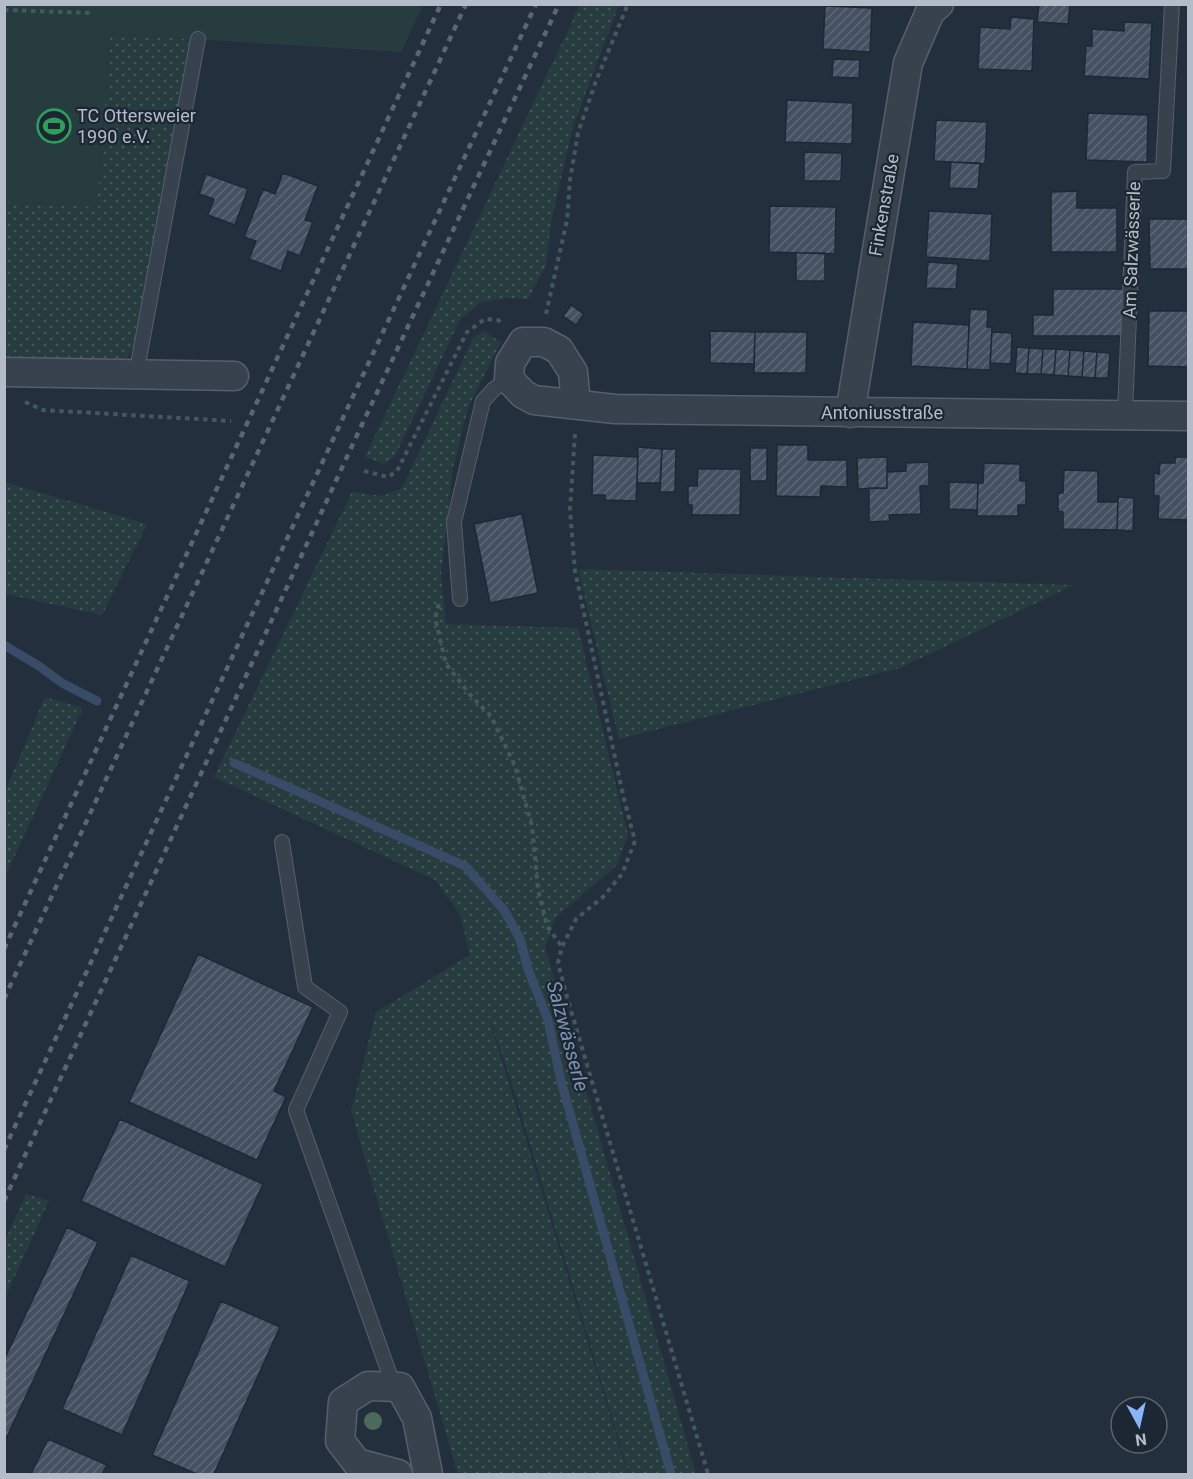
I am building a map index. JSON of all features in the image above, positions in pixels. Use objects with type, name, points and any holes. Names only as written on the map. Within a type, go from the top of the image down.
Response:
[{"type":"street","name":"Finkenstraße","points":[[850,413],[908,63],[930,12],[939,4]]},
{"type":"street","points":[[509,379],[510,363],[534,342],[559,350],[573,372],[576,404]]},
{"type":"street","points":[[7,372],[234,376]]},
{"type":"street","name":"Antoniusstraße","points":[[509,379],[523,394],[534,400],[615,409],[850,413],[1125,413],[1188,416]]},
{"type":"street","points":[[398,1474],[357,1463],[340,1441],[343,1402],[368,1386],[400,1387],[417,1418],[428,1474]]},
{"type":"lane","name":"Am Salzwässerle","points":[[1125,413],[1135,172],[1163,171],[1172,4]]},
{"type":"lane","points":[[136,375],[198,39]]},
{"type":"lane","points":[[460,599],[454,522],[483,401],[494,389],[509,379]]},
{"type":"lane","points":[[282,842],[305,987],[340,1012],[296,1110],[394,1387]]},
{"type":"path","points":[[364,471],[388,477],[398,471],[467,332],[484,319],[498,320],[534,342],[559,259],[567,220],[570,180],[578,133],[628,4]]},
{"type":"path","points":[[4,10],[92,13]]},
{"type":"path","points":[[7,372],[25,403],[43,410],[231,421]]},
{"type":"path","points":[[576,404],[570,510],[576,571],[623,795],[635,841],[622,874],[603,897],[576,919],[562,947],[558,963],[708,1474]]},
{"type":"path","points":[[458,574],[443,592],[435,618],[446,664],[472,697],[491,716],[515,766],[532,826],[538,889],[547,926],[562,947]]},
{"type":"green space","name":"TC Ottersweier 1990 e.V.","points":[[5,5],[423,5],[401,52],[110,34],[97,207],[5,201]]},
{"type":"green space","points":[[580,5],[619,5],[573,126],[551,222],[546,266],[528,299],[507,298],[481,302],[460,320],[395,456],[384,464],[365,457]]},
{"type":"green space","points":[[110,34],[191,39],[134,346],[122,367],[5,363],[4,201],[97,207]]},
{"type":"green space","points":[[483,331],[501,342],[468,408],[453,468],[441,575],[446,624],[578,628],[628,835],[617,865],[555,918],[545,947],[696,1474],[629,1474],[513,1087],[485,1005],[628,1474],[458,1474],[351,1111],[376,1012],[470,955],[460,914],[435,880],[214,777],[352,492],[383,496],[402,488],[473,338]]},
{"type":"green space","points":[[4,482],[147,524],[102,615],[5,594]]},
{"type":"green space","points":[[578,569],[1074,585],[900,668],[619,739]]},
{"type":"green space","points":[[45,697],[83,708],[5,877],[5,792]]},
{"type":"green space","points":[[26,1194],[49,1201],[5,1298],[5,1241]]},
{"type":"building","points":[[1039,4],[1070,4],[1068,24],[1037,22]]},
{"type":"building","points":[[825,6],[872,8],[870,52],[823,49]]},
{"type":"building","points":[[1011,17],[1034,19],[1032,71],[978,69],[980,27],[1010,29]]},
{"type":"building","points":[[1124,22],[1152,23],[1149,79],[1084,76],[1086,46],[1092,46],[1092,29],[1124,31]]},
{"type":"building","points":[[833,59],[860,60],[859,78],[832,77]]},
{"type":"building","points":[[787,100],[853,103],[852,144],[785,142]]},
{"type":"building","points":[[1088,113],[1148,115],[1147,162],[1086,160]]},
{"type":"building","points":[[936,120],[987,122],[985,164],[934,161]]},
{"type":"building","points":[[804,152],[842,153],[841,181],[804,181]]},
{"type":"building","points":[[951,162],[980,163],[978,189],[949,188]]},
{"type":"building","points":[[283,173],[318,186],[305,220],[313,222],[300,256],[288,251],[281,271],[249,259],[256,241],[244,237],[263,189],[275,194]]},
{"type":"building","points":[[206,174],[248,189],[235,225],[208,215],[214,199],[199,194]]},
{"type":"building","points":[[1077,191],[1077,208],[1117,208],[1117,252],[1051,252],[1051,192]]},
{"type":"building","points":[[770,206],[836,207],[835,254],[769,252]]},
{"type":"building","points":[[929,211],[992,214],[990,261],[926,257]]},
{"type":"building","points":[[1149,219],[1188,219],[1188,269],[1150,269]]},
{"type":"building","points":[[796,253],[825,253],[825,281],[796,281]]},
{"type":"building","points":[[928,262],[958,264],[956,289],[926,288]]},
{"type":"building","points":[[1053,289],[1128,289],[1128,336],[1033,336],[1033,315],[1053,315]]},
{"type":"building","points":[[571,305],[584,314],[576,325],[563,316]]},
{"type":"building","points":[[970,309],[988,310],[987,327],[992,327],[990,370],[967,369]]},
{"type":"building","points":[[1149,311],[1188,311],[1188,367],[1148,366]]},
{"type":"building","points":[[913,322],[969,325],[967,369],[911,366]]},
{"type":"building","points":[[710,331],[755,332],[754,364],[710,363]]},
{"type":"building","points":[[755,332],[807,332],[806,373],[754,373]]},
{"type":"building","points":[[992,332],[1012,333],[1011,364],[990,363]]},
{"type":"building","points":[[1017,347],[1029,348],[1027,374],[1015,373]]},
{"type":"building","points":[[1029,348],[1043,349],[1041,374],[1027,374]]},
{"type":"building","points":[[1043,349],[1056,349],[1054,375],[1041,374]]},
{"type":"building","points":[[1056,349],[1070,350],[1068,376],[1054,375]]},
{"type":"building","points":[[1070,350],[1084,351],[1082,377],[1068,376]]},
{"type":"building","points":[[1084,351],[1097,352],[1095,378],[1082,377]]},
{"type":"building","points":[[1097,352],[1110,353],[1108,378],[1095,378]]},
{"type":"building","points":[[777,445],[808,445],[808,460],[847,460],[847,487],[821,486],[820,497],[776,496]]},
{"type":"building","points":[[638,447],[662,449],[660,483],[637,483]]},
{"type":"building","points":[[750,448],[767,448],[767,481],[750,481]]},
{"type":"building","points":[[662,449],[676,449],[675,492],[660,492]]},
{"type":"building","points":[[593,455],[638,457],[636,501],[605,500],[605,495],[592,495]]},
{"type":"building","points":[[887,457],[887,488],[858,489],[857,458]]},
{"type":"building","points":[[1175,457],[1188,457],[1188,520],[1158,519],[1159,496],[1154,496],[1154,473],[1159,474],[1160,463],[1175,463]]},
{"type":"building","points":[[929,462],[929,486],[920,486],[921,514],[889,515],[890,521],[869,522],[869,488],[887,488],[887,472],[906,471],[906,463]]},
{"type":"building","points":[[984,463],[1020,464],[1020,481],[1026,481],[1026,505],[1018,505],[1018,516],[977,516],[978,483],[983,483]]},
{"type":"building","points":[[698,469],[741,469],[740,515],[692,515],[692,505],[688,505],[688,486],[697,486]]},
{"type":"building","points":[[1064,470],[1098,471],[1098,502],[1118,502],[1117,530],[1063,529],[1063,512],[1058,511],[1058,493],[1063,493]]},
{"type":"building","points":[[949,482],[978,483],[977,510],[949,509]]},
{"type":"building","points":[[1118,497],[1134,498],[1133,531],[1117,530]]},
{"type":"building","points":[[522,514],[538,593],[490,603],[474,524]]},
{"type":"building","points":[[198,954],[313,1007],[274,1091],[286,1097],[257,1160],[129,1102]]},
{"type":"building","points":[[120,1119],[263,1184],[225,1267],[81,1201]]},
{"type":"building","points":[[67,1227],[98,1242],[4,1443],[4,1360]]},
{"type":"building","points":[[131,1255],[190,1281],[122,1435],[62,1409]]},
{"type":"building","points":[[221,1301],[280,1327],[214,1474],[197,1474],[152,1455]]},
{"type":"building","points":[[48,1439],[107,1465],[102,1474],[31,1474]]},
{"type":"waterway","name":"Salzwässerle","points":[[4,645],[62,683],[97,701]]},
{"type":"waterway","name":"Salzwässerle","points":[[234,763],[465,866],[504,910],[520,939],[528,969],[548,1020],[561,1081],[671,1474]]},
{"type":"railway","points":[[4,949],[441,4]]},
{"type":"railway","points":[[4,999],[466,4]]},
{"type":"railway","points":[[4,1150],[536,4]]},
{"type":"railway","points":[[4,1201],[352,446],[559,4]]},
{"type":"place","name":"TC Ottersweier 1990 e.V.","points":[[54,126]]}]
